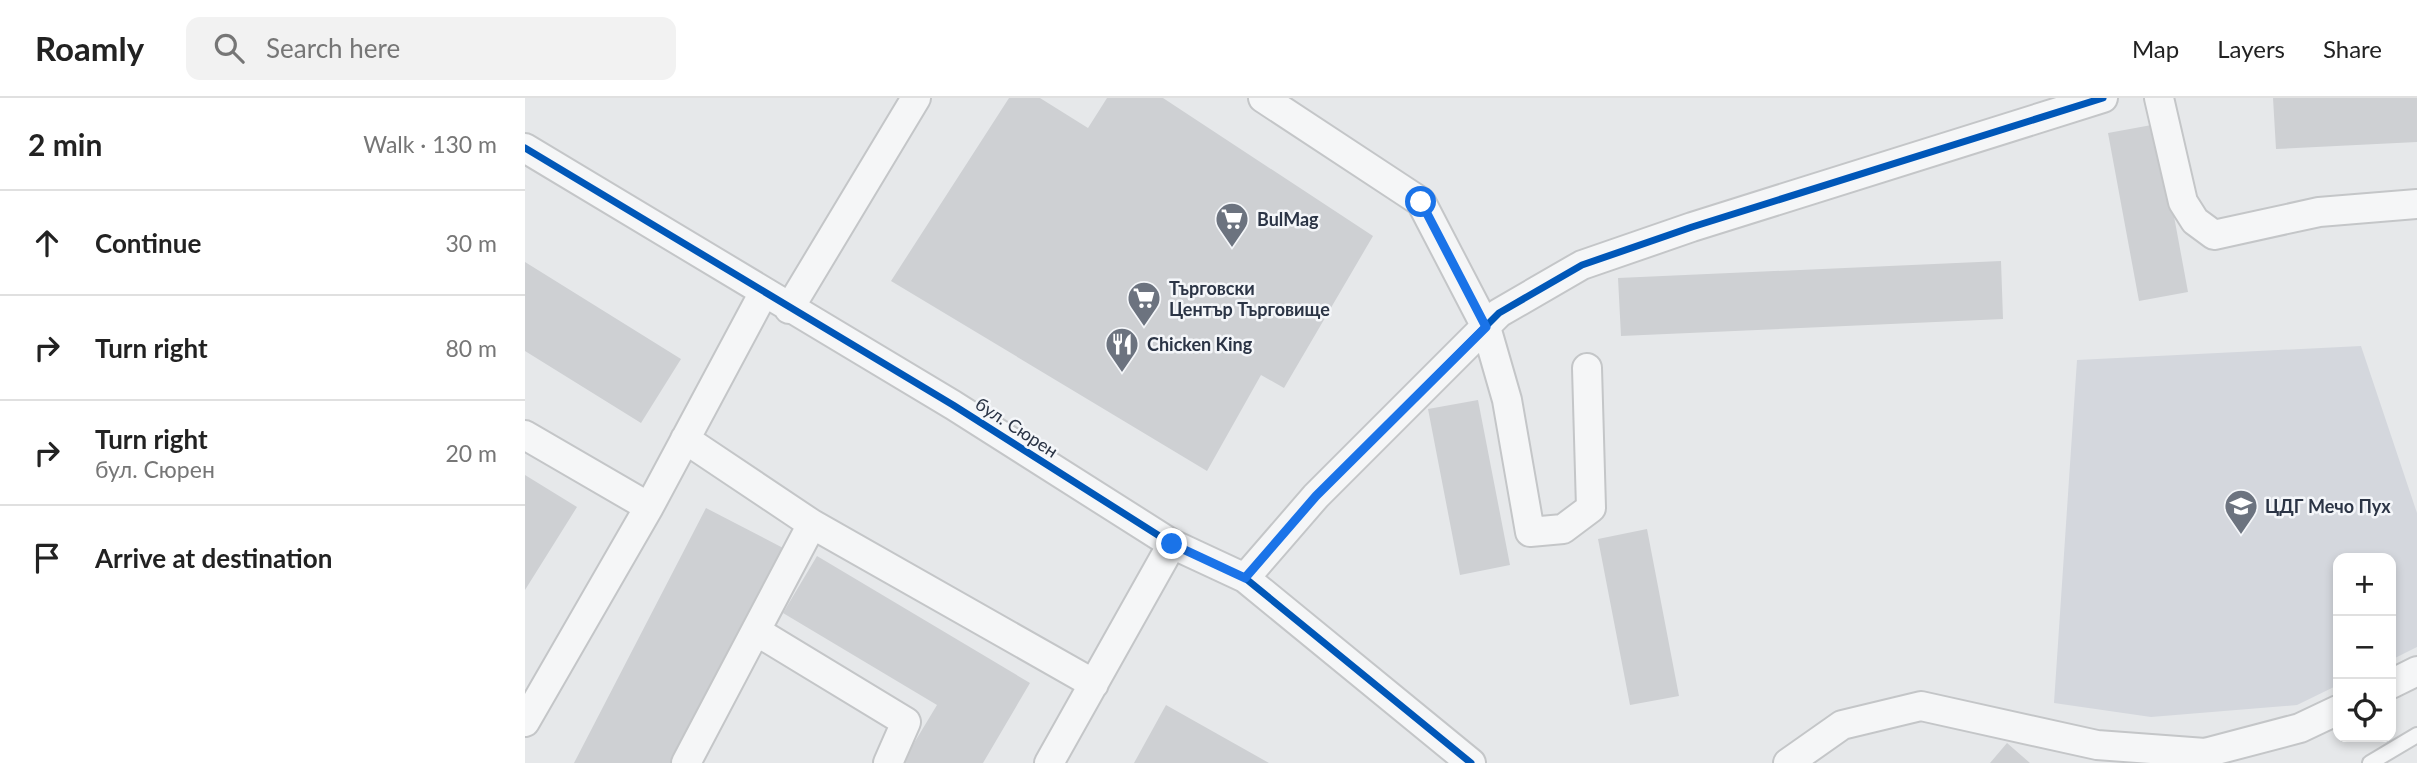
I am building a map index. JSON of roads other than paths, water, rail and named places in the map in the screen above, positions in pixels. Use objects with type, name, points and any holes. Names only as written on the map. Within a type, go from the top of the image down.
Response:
[{"type":"street","points":[[789,309],[916,98]]},
{"type":"street","points":[[1263,98],[1421,202],[1486,327],[1507,400],[1530,532],[1563,529],[1591,508],[1587,368]]},
{"type":"street","points":[[1245,578],[1316,496],[1499,313],[1582,265],[1692,227],[2103,98]]},
{"type":"street","points":[[2159,98],[2183,202],[2195,221],[2214,235],[2319,212],[2417,204]]},
{"type":"street","name":"бул. Сюрен","points":[[525,148],[789,309],[953,405],[1172,544],[1245,578],[1471,763]]},
{"type":"street","points":[[525,722],[649,508],[764,292]]},
{"type":"street","points":[[525,435],[649,508]]},
{"type":"street","points":[[685,439],[812,524],[1094,684]]},
{"type":"street","points":[[686,763],[812,524]]},
{"type":"street","points":[[1049,763],[1172,544]]},
{"type":"street","points":[[756,631],[906,722],[888,763]]},
{"type":"street","points":[[2396,682],[2417,671]]},
{"type":"street","points":[[1788,763],[1842,725],[1921,706],[2097,745],[2199,758],[2300,728],[2333,712]]},
{"type":"lane","points":[[2370,763],[2417,735]]},
{"type":"lane","points":[[2097,745],[2121,763]]},
{"type":"place","name":"BulMag","points":[[1232,249]]},
{"type":"place","name":"Търговски Център Търговище","points":[[1144,328]]},
{"type":"place","name":"Chicken King","points":[[1122,374]]},
{"type":"place","name":"ЦДГ Мечо Пух","points":[[2241,536]]}]
